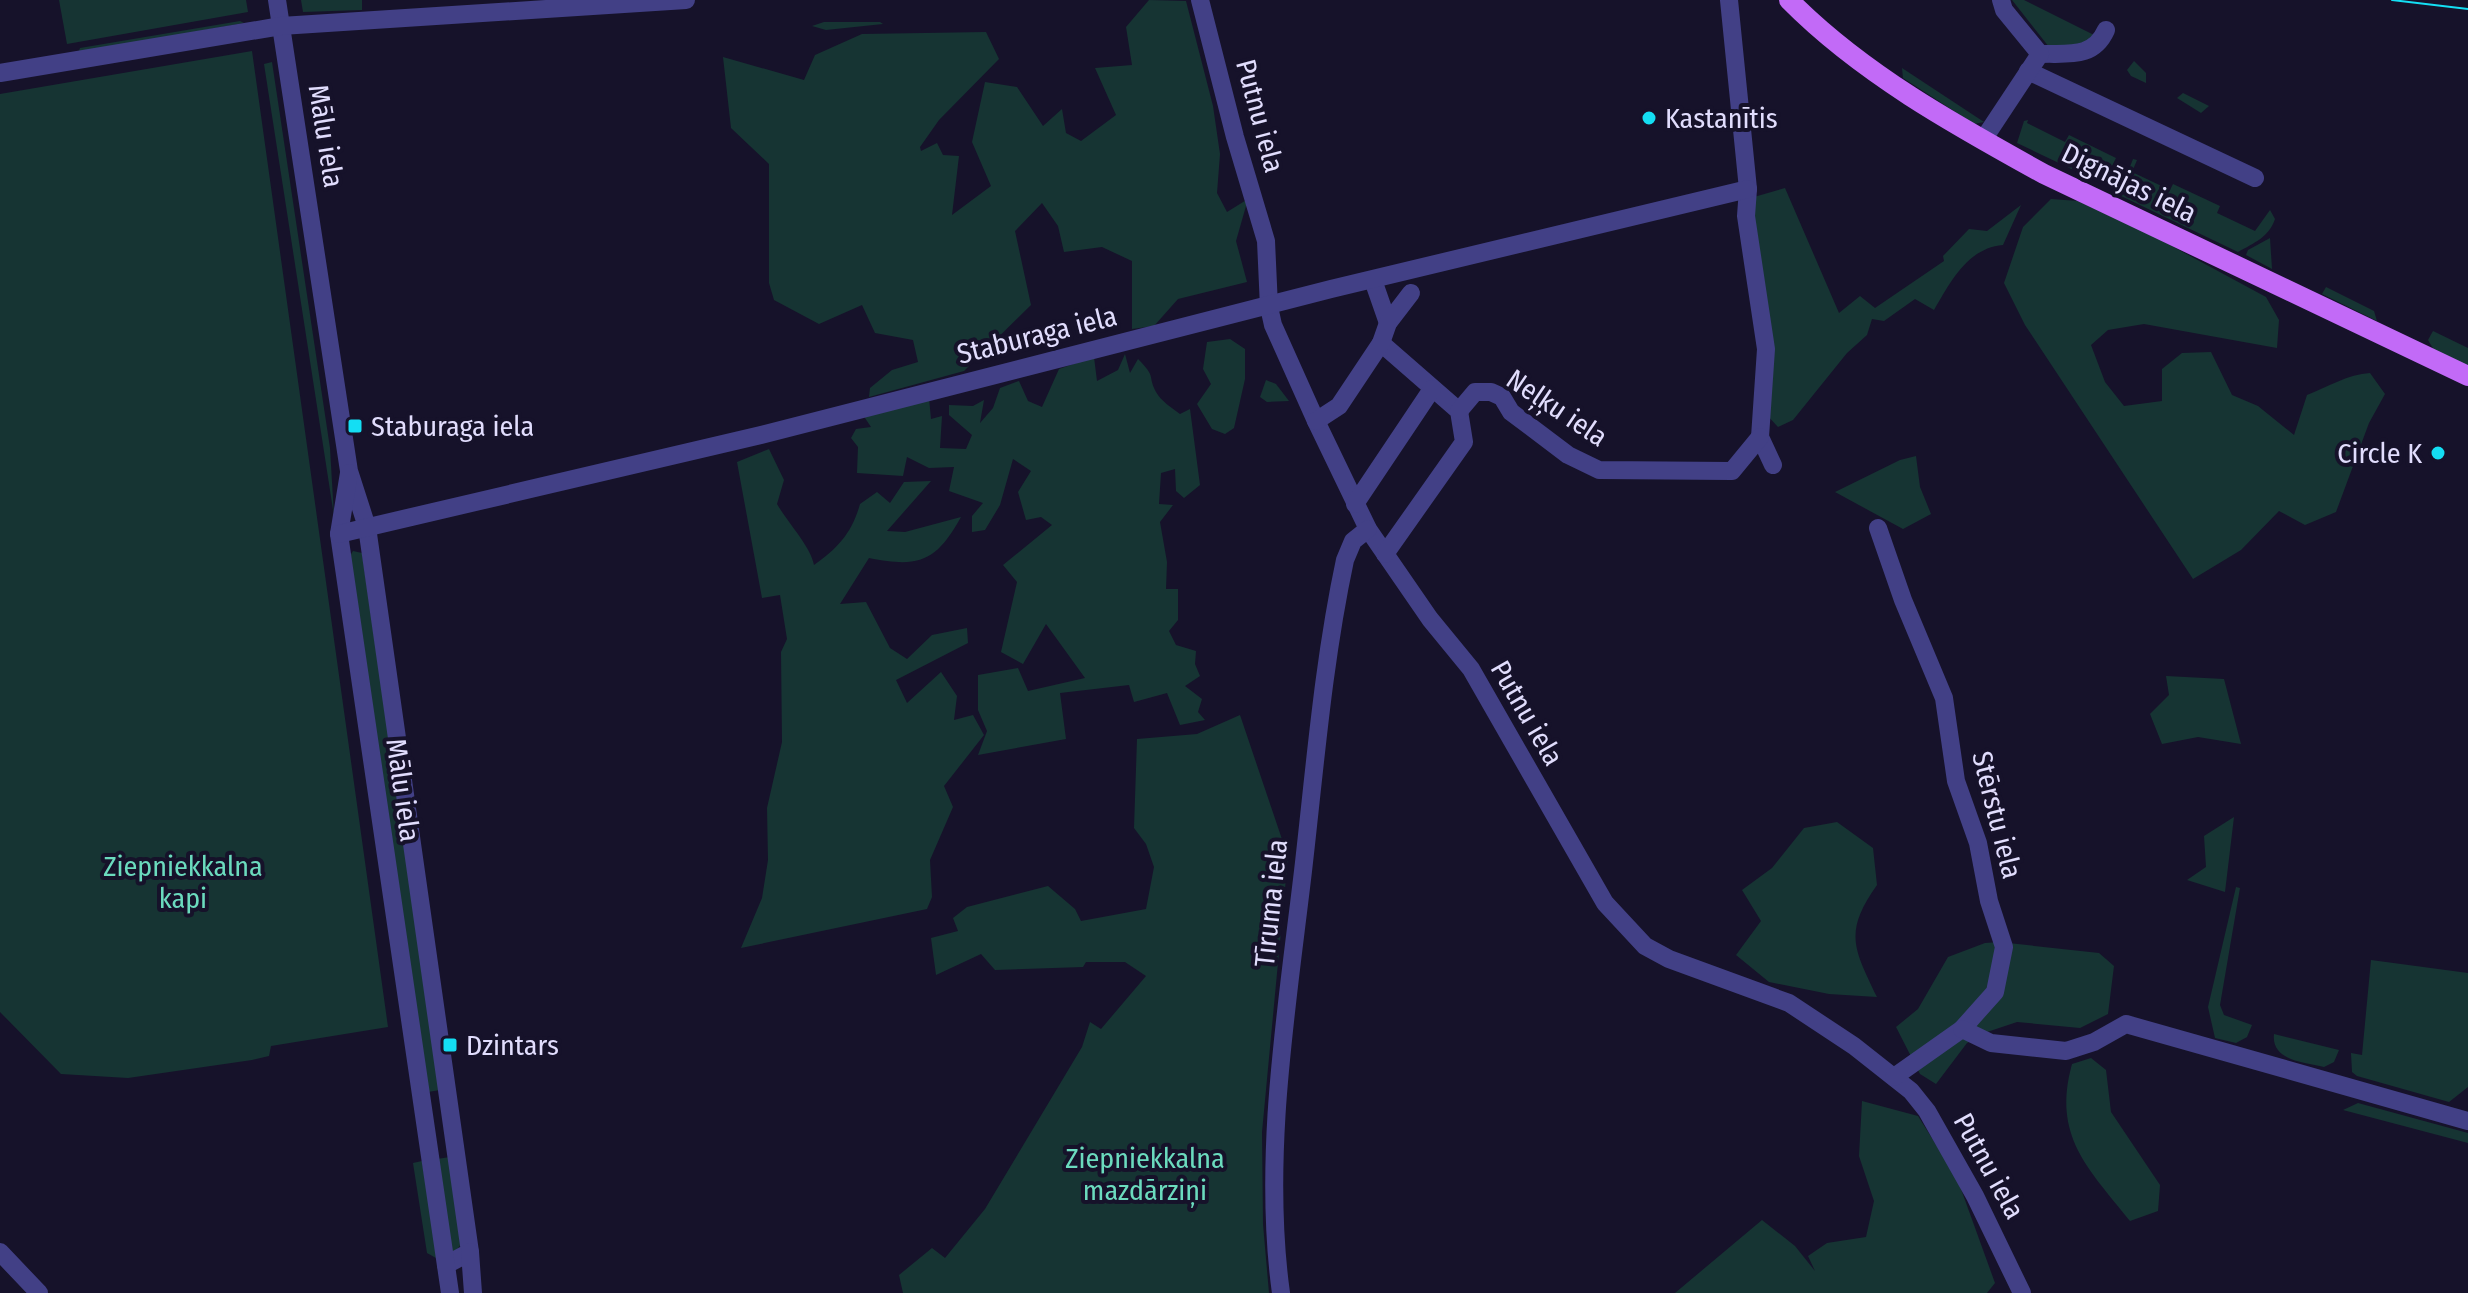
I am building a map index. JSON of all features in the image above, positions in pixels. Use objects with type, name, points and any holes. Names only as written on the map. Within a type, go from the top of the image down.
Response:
[{"type":"main road","name":"Dignājas iela","points":[[1789,0],[1906,92],[1983,140],[2058,181],[2468,376]]},
{"type":"street","name":"Mālu iela","points":[[277,0],[349,471],[367,527],[451,1112],[473,1293]]},
{"type":"street","points":[[0,73],[281,26],[448,9],[686,0]]},
{"type":"street","name":"Putnu iela","points":[[1200,0],[1235,137],[1266,241],[1269,307],[1316,421],[1368,529],[1471,669],[1605,903],[1624,927],[1645,946],[1669,959],[1789,1003],[1894,1077],[1927,1111],[2000,1242],[2022,1293]]},
{"type":"street","points":[[1729,0],[1748,189],[1746,216],[1766,349],[1760,437],[1773,465]]},
{"type":"street","points":[[2001,0],[2004,10],[2040,54]]},
{"type":"street","points":[[2040,54],[2093,50],[2106,30]]},
{"type":"street","points":[[1983,140],[2040,54]]},
{"type":"street","points":[[2028,71],[2255,178]]},
{"type":"street","name":"Staburaga iela","points":[[339,534],[761,435],[1748,189]]},
{"type":"street","points":[[1373,280],[1388,323]]},
{"type":"street","points":[[1316,421],[1339,406],[1381,343],[1388,323],[1411,293]]},
{"type":"street","points":[[1381,343],[1459,411],[1464,442],[1385,554]]},
{"type":"street","points":[[1355,504],[1432,389]]},
{"type":"street","name":"Neļķu iela","points":[[1459,411],[1475,392],[1491,392],[1502,397],[1511,412],[1568,455],[1599,470],[1732,471],[1760,437]]},
{"type":"street","name":"Mālu iela","points":[[349,471],[339,534],[450,1293]]},
{"type":"street","name":"Stērstu iela","points":[[1878,528],[1903,600],[1944,698],[1956,781],[1978,843],[1989,901],[2004,947],[1995,992],[1962,1029],[1894,1077]]},
{"type":"street","name":"Tīruma iela","points":[[1281,1293],[1273,1222],[1274,1178],[1288,1004],[1322,695],[1345,560],[1353,541],[1368,529]]},
{"type":"street","points":[[1962,1029],[1991,1043],[2066,1051],[2094,1042],[2126,1024],[2468,1121]]},
{"type":"street","points":[[423,1117],[451,1112]]},
{"type":"street","points":[[0,1252],[39,1293]]},
{"type":"street","points":[[446,1265],[470,1252]]},
{"type":"green space","points":[[59,0],[246,0],[248,12],[67,44]]},
{"type":"green space","points":[[301,0],[362,0],[362,10],[303,12]]},
{"type":"green space","points":[[1149,0],[1186,1],[1213,106],[1220,154],[1217,193],[1227,212],[1248,199],[1236,241],[1247,282],[1178,299],[1154,326],[1132,329],[1132,261],[1102,247],[1064,252],[1058,226],[1042,203],[1015,231],[1031,305],[964,371],[869,397],[870,388],[892,370],[918,362],[913,340],[875,333],[862,305],[819,324],[774,300],[769,283],[769,164],[731,128],[723,57],[804,80],[815,55],[862,34],[986,32],[999,59],[939,120],[920,147],[921,151],[937,143],[943,155],[959,156],[952,215],[991,186],[972,142],[985,82],[1017,87],[1043,126],[1062,109],[1066,133],[1081,141],[1116,115],[1095,68],[1132,65],[1126,27]]},
{"type":"green space","points":[[2012,0],[2024,0],[2094,35],[2102,24],[2089,46],[2049,47]]},
{"type":"green space","points":[[240,21],[244,23],[78,53],[80,48]]},
{"type":"green space","points":[[824,22],[883,24],[826,30],[812,26]]},
{"type":"green space","name":"Ziepniekkalna kapi","points":[[252,51],[388,1027],[271,1046],[269,1056],[252,1060],[128,1078],[61,1074],[0,1012],[0,94]]},
{"type":"green space","points":[[2134,61],[2146,73],[2146,83],[2131,76],[2127,70]]},
{"type":"green space","points":[[272,62],[330,448],[334,516],[264,64]]},
{"type":"green space","points":[[1902,68],[1984,122],[1974,124],[1903,78]]},
{"type":"green space","points":[[2183,93],[2209,106],[2201,113],[2177,98]]},
{"type":"green space","points":[[2028,120],[2027,123],[2065,142],[2069,135],[2116,158],[2103,184],[2017,143],[2024,121]]},
{"type":"green space","points":[[2133,159],[2137,160],[2132,172],[2170,190],[2173,184],[2220,206],[2217,213],[2255,231],[2270,210],[2275,219],[2260,239],[2238,252],[2119,195]]},
{"type":"green space","points":[[1785,188],[1839,313],[1860,296],[1875,308],[1944,261],[1943,256],[1969,229],[1987,231],[2021,205],[2003,245],[1979,253],[1961,268],[1934,310],[1915,299],[1884,321],[1872,319],[1867,335],[1847,353],[1793,420],[1778,427],[1765,413],[1752,217],[1754,197]]},
{"type":"green space","points":[[2051,199],[2078,201],[2155,237],[2266,297],[2279,320],[2277,348],[2144,324],[2108,330],[2091,345],[2105,382],[2124,406],[2162,401],[2162,369],[2182,353],[2211,352],[2232,395],[2258,406],[2294,435],[2307,395],[2346,378],[2370,373],[2385,394],[2369,423],[2336,512],[2305,525],[2279,511],[2241,550],[2193,579],[2025,325],[2004,283],[2023,227]]},
{"type":"green space","points":[[2270,238],[2272,269],[2246,255],[2248,250]]},
{"type":"green space","points":[[2326,287],[2374,311],[2377,321],[2322,294]]},
{"type":"green space","points":[[2433,331],[2468,348],[2468,366],[2434,350],[2428,340]]},
{"type":"green space","points":[[1230,339],[1245,349],[1245,379],[1234,428],[1225,434],[1212,429],[1197,404],[1211,384],[1203,369],[1207,342]]},
{"type":"green space","points":[[1125,354],[1130,373],[1138,359],[1150,373],[1156,392],[1164,401],[1180,414],[1190,409],[1200,485],[1184,498],[1176,491],[1175,469],[1161,473],[1159,504],[1173,505],[1160,522],[1167,562],[1166,589],[1178,589],[1178,620],[1169,631],[1176,645],[1196,651],[1195,664],[1200,676],[1185,686],[1202,699],[1198,712],[1205,720],[1180,725],[1167,693],[1134,702],[1129,685],[1060,693],[1066,739],[978,755],[987,731],[978,710],[978,675],[1018,668],[1028,691],[1085,678],[1046,624],[1023,664],[1001,652],[1017,582],[1003,565],[1052,525],[1041,517],[1026,520],[1018,492],[1031,471],[1013,459],[1000,505],[985,530],[972,532],[972,516],[983,503],[949,491],[954,467],[929,468],[907,457],[903,476],[857,473],[858,447],[851,438],[856,429],[871,427],[863,415],[929,398],[931,419],[942,416],[940,448],[966,449],[972,435],[949,415],[949,405],[973,406],[984,400],[980,423],[993,408],[1000,388],[1019,381],[1028,401],[1042,407],[1059,369],[1094,357],[1097,381],[1118,370]]},
{"type":"green space","points":[[1266,380],[1276,384],[1289,401],[1267,402],[1260,397]]},
{"type":"green space","points":[[769,449],[784,480],[777,504],[804,543],[814,565],[843,539],[860,504],[877,492],[890,503],[904,482],[931,481],[887,531],[905,532],[961,517],[943,544],[924,558],[901,562],[869,558],[840,604],[866,602],[890,648],[907,659],[932,635],[967,628],[968,643],[896,680],[907,703],[941,672],[957,696],[954,720],[973,715],[984,735],[944,786],[953,807],[930,860],[932,897],[927,909],[741,948],[762,898],[768,860],[767,808],[782,742],[781,652],[787,639],[780,595],[762,598],[737,462]]},
{"type":"green space","points":[[1916,456],[1920,487],[1931,514],[1903,529],[1835,492],[1900,460]]},
{"type":"green space","points":[[353,551],[362,553],[440,1090],[428,1092],[350,556]]},
{"type":"green space","points":[[2166,676],[2224,679],[2241,744],[2198,737],[2162,744],[2150,714],[2169,695]]},
{"type":"green space","name":"Ziepniekkalna mazdārziņi","points":[[1240,715],[1288,857],[1262,1132],[1263,1224],[1269,1293],[903,1293],[899,1275],[932,1248],[945,1258],[985,1209],[1082,1047],[1090,1022],[1101,1029],[1146,976],[1125,962],[1086,962],[1083,967],[995,970],[981,954],[936,975],[931,938],[958,931],[953,918],[967,907],[1048,886],[1075,909],[1081,921],[1146,909],[1154,867],[1146,844],[1134,828],[1137,739],[1197,734]]},
{"type":"green space","points":[[2234,817],[2225,892],[2187,880],[2206,867],[2204,836]]},
{"type":"green space","points":[[1837,822],[1873,848],[1877,885],[1860,915],[1856,940],[1862,965],[1877,997],[1829,994],[1769,982],[1736,955],[1761,921],[1742,890],[1772,868],[1804,828]]},
{"type":"green space","points":[[2236,887],[2240,888],[2220,1005],[2224,1015],[2252,1025],[2247,1037],[2236,1043],[2215,1038],[2208,1007]]},
{"type":"green space","points":[[1985,943],[2099,953],[2114,966],[2108,1014],[2080,1028],[2017,1022],[1987,1032],[1967,1043],[1936,1084],[1920,1074],[1896,1027],[1918,1009],[1948,957]]},
{"type":"green space","points":[[2371,960],[2468,973],[2468,1087],[2449,1102],[2352,1072],[2351,1053],[2362,1055]]},
{"type":"green space","points":[[2274,1034],[2339,1050],[2334,1062],[2324,1067],[2290,1059],[2278,1050]]},
{"type":"green space","points":[[2091,1058],[2106,1070],[2111,1112],[2160,1185],[2158,1211],[2130,1221],[2088,1167],[2070,1131],[2067,1089],[2072,1064]]},
{"type":"green space","points":[[1862,1101],[1918,1116],[1957,1178],[1995,1283],[1987,1293],[1675,1293],[1762,1220],[1795,1246],[1815,1271],[1808,1256],[1827,1243],[1866,1237],[1874,1201],[1859,1156]]},
{"type":"green space","points":[[2358,1103],[2468,1133],[2468,1143],[2343,1110]]},
{"type":"green space","points":[[450,1157],[462,1243],[455,1252],[451,1250],[437,1159]]},
{"type":"green space","points":[[422,1161],[436,1258],[427,1253],[413,1163]]},
{"type":"tram line","points":[[2392,0],[2468,9]]},
{"type":"place","name":"Kastanītis","points":[[1649,118]]},
{"type":"place","name":"Staburaga iela","points":[[355,426]]},
{"type":"place","name":"Circle K","points":[[2438,453]]},
{"type":"place","name":"Dzintars","points":[[450,1045]]}]
